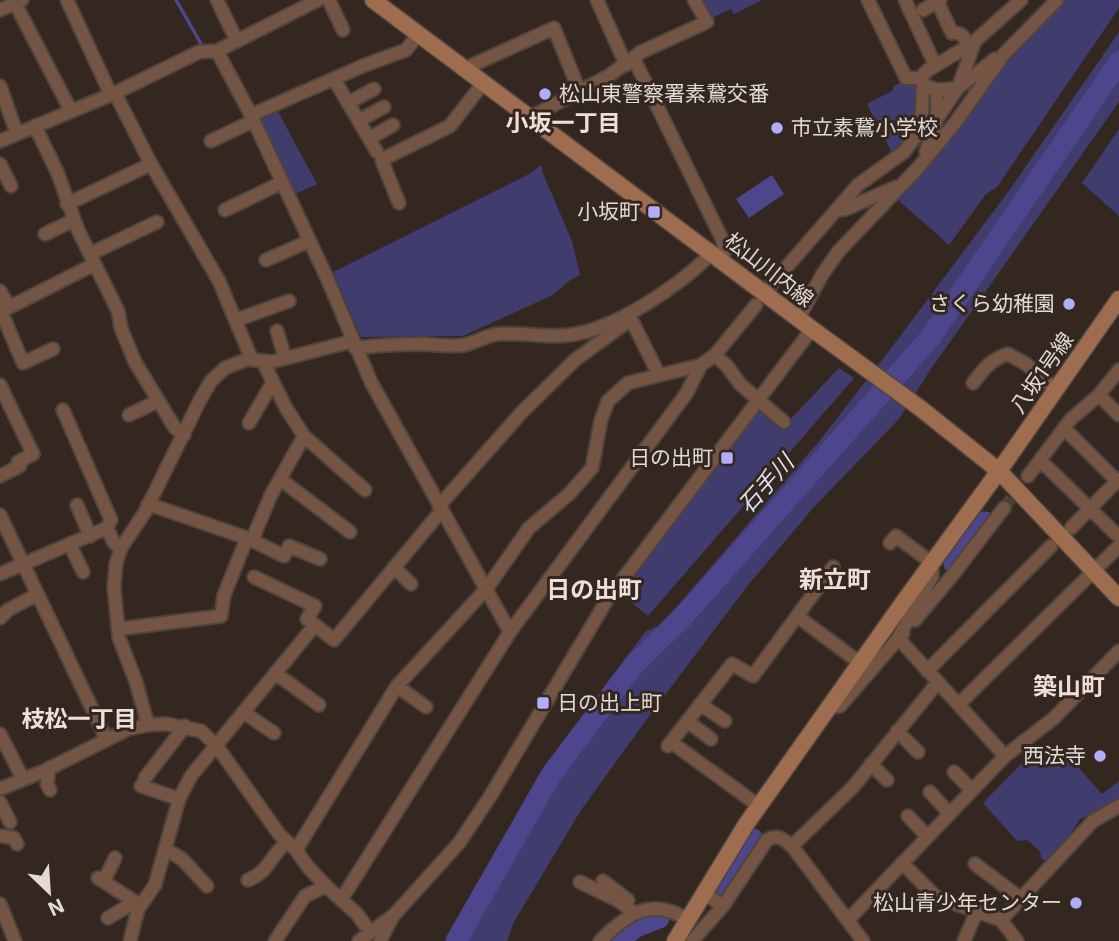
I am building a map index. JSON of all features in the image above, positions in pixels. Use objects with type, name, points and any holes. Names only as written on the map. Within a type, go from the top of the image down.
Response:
[{"type":"main road","name":"松山川内線","points":[[381,2],[812,330],[920,408],[999,471],[1119,598]]},
{"type":"main road","name":"八坂1号線","points":[[675,941],[758,806],[1116,308]]},
{"type":"street","points":[[67,0],[113,94],[219,281],[230,312],[258,361],[304,436],[365,490]]},
{"type":"street","points":[[217,0],[237,41]]},
{"type":"street","points":[[0,141],[113,94],[199,52],[217,51],[318,0]]},
{"type":"street","points":[[329,0],[343,30]]},
{"type":"street","points":[[148,725],[136,682],[119,638],[114,587],[121,548],[149,504],[211,381],[225,369],[248,359],[285,359],[354,344],[463,345],[492,334],[570,335],[629,314],[724,253],[723,241],[597,0]]},
{"type":"street","points":[[531,117],[630,62],[641,52],[707,22],[694,0]]},
{"type":"street","points":[[868,0],[906,78],[922,81],[936,90],[958,88],[1004,54],[1057,0]]},
{"type":"street","points":[[905,0],[936,65]]},
{"type":"street","points":[[916,136],[922,112],[922,81],[936,65],[972,43],[1021,0]]},
{"type":"street","points":[[0,10],[19,1],[71,111]]},
{"type":"street","points":[[923,10],[939,1],[952,33],[963,34],[972,43]]},
{"type":"street","points":[[466,68],[554,28],[579,90]]},
{"type":"street","points":[[211,141],[334,79],[405,50],[419,33]]},
{"type":"street","points":[[771,285],[858,185],[904,152],[916,136],[938,117],[958,88],[972,43]]},
{"type":"street","points":[[217,51],[252,118],[371,382],[510,632]]},
{"type":"street","points":[[798,319],[838,252],[917,169],[955,123],[1004,54]]},
{"type":"street","points":[[334,79],[377,152]]},
{"type":"street","points":[[399,203],[382,161],[450,126],[484,82]]},
{"type":"street","points":[[0,86],[17,134]]},
{"type":"street","points":[[348,103],[374,89]]},
{"type":"street","points":[[917,169],[932,139],[938,117],[936,90]]},
{"type":"street","points":[[360,120],[384,107]]},
{"type":"street","points":[[35,125],[58,174],[74,220],[118,311],[121,328],[135,362],[175,428],[184,435]]},
{"type":"street","points":[[370,138],[393,125]]},
{"type":"street","points":[[0,164],[11,186]]},
{"type":"street","points":[[67,204],[152,164]]},
{"type":"street","points":[[225,210],[281,183]]},
{"type":"street","points":[[836,210],[846,209],[900,186]]},
{"type":"street","points":[[45,234],[74,220]]},
{"type":"street","points":[[3,310],[157,222]]},
{"type":"street","points":[[265,260],[309,241]]},
{"type":"street","points":[[0,291],[3,310],[23,363],[52,349]]},
{"type":"street","points":[[236,320],[289,301]]},
{"type":"street","points":[[248,880],[265,871],[275,852],[292,846],[397,686],[487,589],[529,528],[569,494],[592,468],[601,420],[608,401],[628,383],[701,365],[715,355],[757,305]]},
{"type":"street","points":[[629,314],[659,375]]},
{"type":"street","points":[[254,577],[315,606],[307,619],[334,640],[440,508],[522,412],[590,346],[627,322],[629,314]]},
{"type":"street","points":[[359,941],[375,936],[458,843],[491,795],[607,600],[812,330]]},
{"type":"street","points":[[277,331],[285,359]]},
{"type":"street","points":[[973,383],[985,367],[1008,354],[1026,364],[1056,390]]},
{"type":"street","points":[[715,355],[740,384],[784,422]]},
{"type":"street","points":[[341,900],[510,632],[686,394],[701,365]]},
{"type":"street","points":[[1028,476],[1071,419],[1099,395],[1119,370]]},
{"type":"street","points":[[249,422],[273,382]]},
{"type":"street","points":[[0,384],[33,454],[18,462],[20,466],[0,476]]},
{"type":"street","points":[[1099,395],[1119,415]]},
{"type":"street","points":[[129,415],[158,401]]},
{"type":"street","points":[[0,574],[107,528],[111,520],[63,410]]},
{"type":"street","points":[[1064,428],[1118,480],[1071,528]]},
{"type":"street","points":[[118,629],[221,616],[224,595],[280,479],[304,436]]},
{"type":"street","points":[[1040,460],[1119,537]]},
{"type":"street","points":[[280,479],[350,532]]},
{"type":"street","points":[[149,504],[250,539],[284,556],[289,546],[320,559]]},
{"type":"street","points":[[77,505],[90,536]]},
{"type":"street","points":[[828,707],[840,706],[951,577],[1004,508]]},
{"type":"street","points":[[0,515],[3,531],[23,565],[106,738]]},
{"type":"street","points":[[107,528],[114,543],[121,548]]},
{"type":"street","points":[[890,543],[896,536],[932,564],[932,577],[898,638]]},
{"type":"street","points":[[70,545],[83,572]]},
{"type":"street","points":[[928,671],[1051,546]]},
{"type":"street","points":[[959,704],[1119,546]]},
{"type":"street","points":[[394,567],[411,583]]},
{"type":"street","points":[[758,806],[669,744],[732,664],[753,676],[833,567]]},
{"type":"street","points":[[0,618],[8,610],[36,595]]},
{"type":"street","points":[[797,616],[860,663]]},
{"type":"street","points":[[108,918],[136,902],[155,885],[179,799],[191,776],[315,625]]},
{"type":"street","points":[[898,638],[1004,756]]},
{"type":"street","points":[[848,920],[1004,756],[1054,718],[1119,651]]},
{"type":"street","points":[[275,673],[319,705]]},
{"type":"street","points":[[792,846],[853,787],[938,682]]},
{"type":"street","points":[[397,686],[426,707]]},
{"type":"street","points":[[700,704],[725,721]]},
{"type":"street","points":[[243,712],[274,733]]},
{"type":"street","points":[[687,721],[711,738]]},
{"type":"street","points":[[0,789],[128,729],[148,725],[185,726],[201,731],[216,745],[279,834],[375,936]]},
{"type":"street","points":[[179,799],[143,782],[185,726]]},
{"type":"street","points":[[897,731],[918,752]]},
{"type":"street","points":[[0,734],[23,779]]},
{"type":"street","points":[[871,764],[887,780]]},
{"type":"street","points":[[49,768],[47,783],[50,790]]},
{"type":"street","points":[[954,772],[972,790]]},
{"type":"street","points":[[930,792],[950,813]]},
{"type":"street","points":[[0,802],[10,822]]},
{"type":"street","points":[[1001,920],[1093,821],[1119,806]]},
{"type":"street","points":[[908,816],[927,836]]},
{"type":"street","points":[[0,836],[14,838],[17,844]]},
{"type":"street","points":[[692,941],[723,906],[767,840],[773,836],[780,837],[792,846],[863,941]]},
{"type":"street","points":[[165,849],[182,859],[207,886]]},
{"type":"street","points":[[115,858],[101,879],[136,902]]},
{"type":"street","points":[[902,863],[936,897],[1001,920],[1017,941]]},
{"type":"street","points":[[975,864],[1020,898]]},
{"type":"street","points":[[603,881],[638,912]]},
{"type":"street","points":[[580,882],[638,912]]},
{"type":"street","points":[[275,941],[305,896],[326,886]]},
{"type":"street","points":[[704,893],[723,906]]},
{"type":"street","points":[[130,941],[136,902]]},
{"type":"street","points":[[0,904],[15,941]]},
{"type":"street","points":[[600,941],[618,922],[638,912],[668,910],[688,920]]},
{"type":"street","points":[[964,941],[977,911]]},
{"type":"shaded area","points":[[702,0],[762,0],[734,14],[731,9],[712,18]]},
{"type":"shaded area","points":[[1061,0],[1119,0],[1119,8],[997,187],[986,194],[949,245],[897,199],[959,126],[1008,59]]},
{"type":"shaded area","points":[[1119,32],[1119,102],[929,372],[899,419],[813,508],[745,589],[650,715],[581,810],[514,922],[507,941],[446,941],[543,768],[646,631],[658,626],[679,604],[821,439],[1008,192]]},
{"type":"shaded area","points":[[905,81],[917,85],[920,90],[917,108],[906,142],[892,153],[867,104]]},
{"type":"shaded area","points":[[276,108],[317,184],[291,196],[257,117]]},
{"type":"shaded area","points":[[1119,129],[1119,216],[1082,183]]},
{"type":"shaded area","points":[[541,165],[572,241],[580,275],[553,295],[463,336],[361,337],[333,272],[529,174]]},
{"type":"shaded area","points":[[772,175],[784,194],[749,218],[736,199]]},
{"type":"shaded area","points":[[839,368],[854,378],[648,616],[620,593],[762,406],[784,426]]},
{"type":"shaded area","points":[[1034,751],[1048,766],[1065,752],[1102,794],[1119,781],[1119,801],[1080,819],[1069,836],[1045,861],[1040,851],[1027,840],[1017,841],[983,803]]},
{"type":"waterway","points":[[176,0],[204,49]]},
{"type":"waterway","name":"石手川","points":[[456,941],[551,775],[633,666],[682,618],[930,338],[1119,62]]},
{"type":"waterway","points":[[954,564],[985,522]]},
{"type":"waterway","points":[[720,886],[753,839]]},
{"type":"waterway","points":[[618,941],[636,927],[659,918]]},
{"type":"tunnel","points":[[1004,508],[1028,476]]},
{"type":"place","name":"松山東警察署素鵞交番","points":[[545,94]]},
{"type":"place","name":"市立素鵞小学校","points":[[777,128]]},
{"type":"place","name":"小坂町","points":[[654,212]]},
{"type":"place","name":"さくら幼稚園","points":[[1069,304]]},
{"type":"place","name":"日の出町","points":[[727,458]]},
{"type":"place","name":"日の出上町","points":[[543,703]]},
{"type":"place","name":"西法寺","points":[[1100,756]]},
{"type":"place","name":"松山青少年センター","points":[[1076,903]]},
{"type":"district","name":"小坂一丁目","points":[[563,123]]},
{"type":"district","name":"新立町","points":[[835,580]]},
{"type":"district","name":"日の出町","points":[[594,590]]},
{"type":"district","name":"築山町","points":[[1069,687]]},
{"type":"district","name":"枝松一丁目","points":[[79,719]]}]
